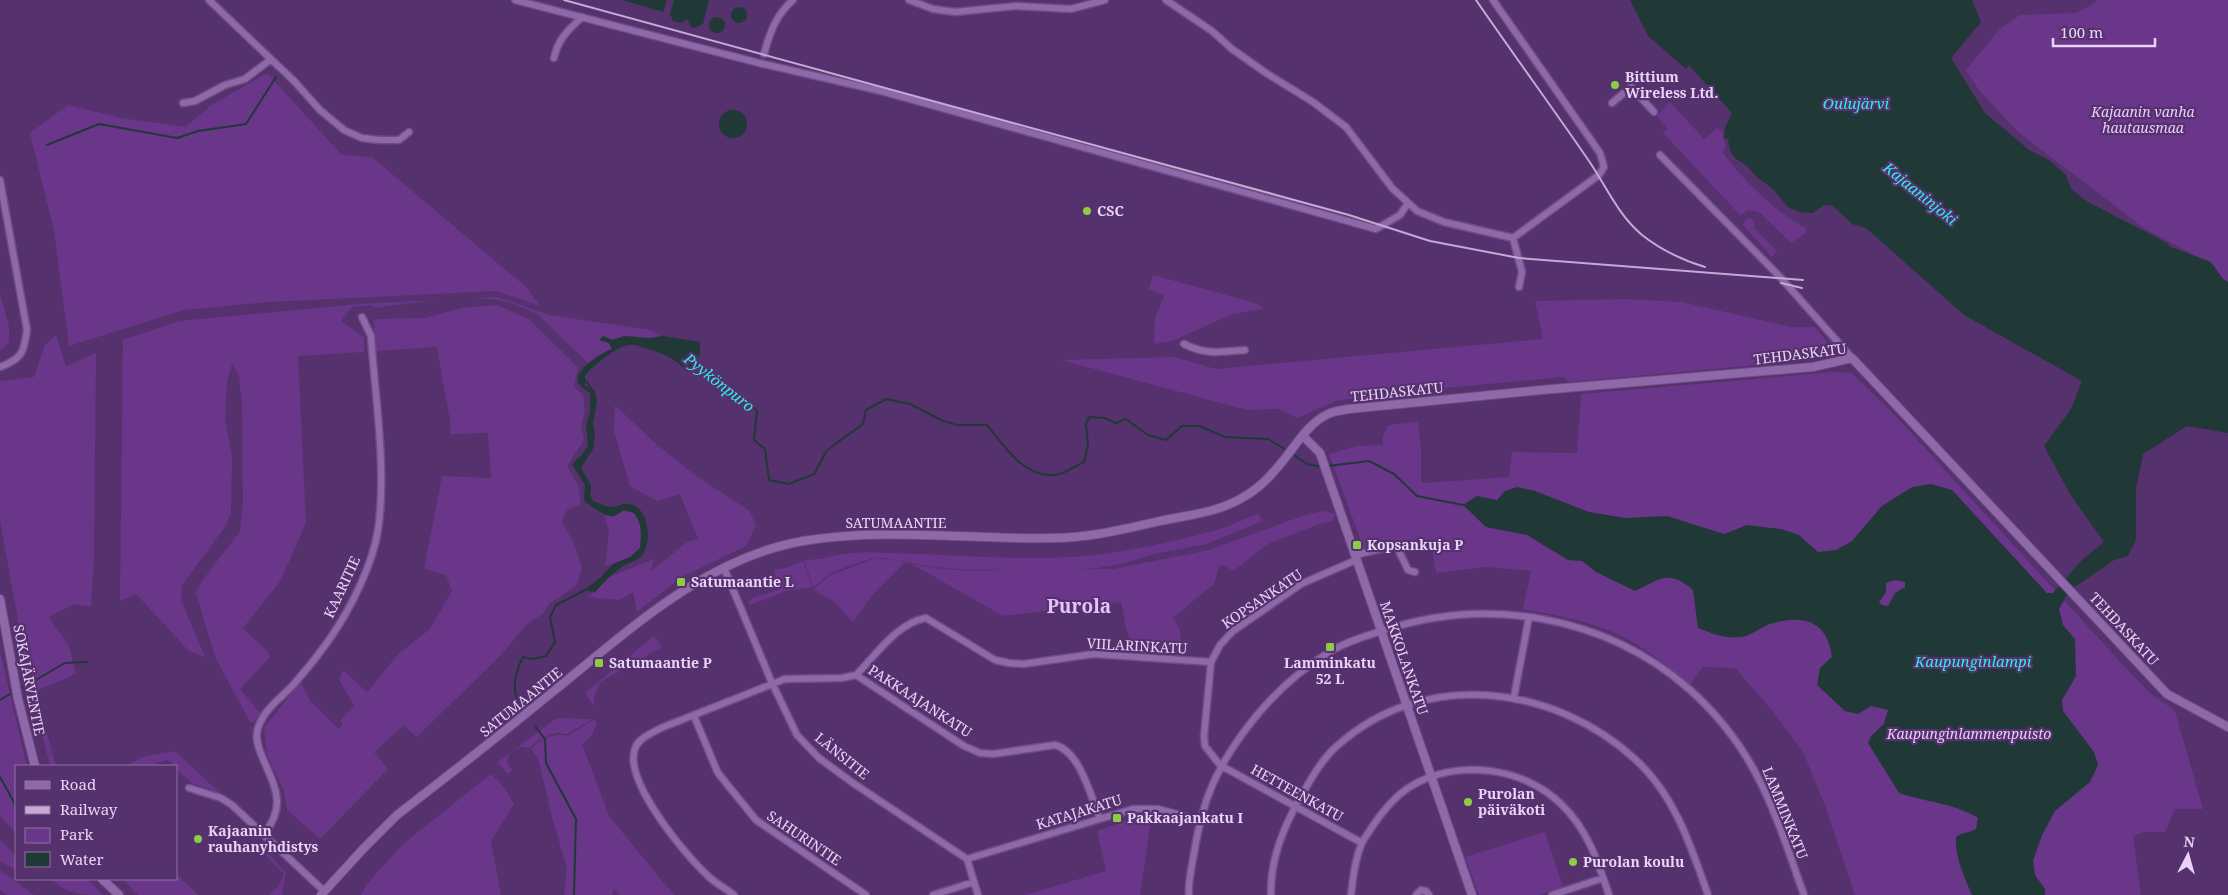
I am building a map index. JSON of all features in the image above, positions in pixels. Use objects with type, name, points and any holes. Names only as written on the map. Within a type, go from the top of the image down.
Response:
[{"type":"street","points":[[208,0],[320,110],[344,130],[362,138],[380,140],[399,140],[409,132]]},
{"type":"street","points":[[515,0],[759,63],[873,89],[1376,229],[1400,215],[1408,203]]},
{"type":"street","points":[[764,54],[773,23],[784,8],[793,0]]},
{"type":"street","points":[[909,0],[933,9],[955,12],[1016,6],[1071,9],[1106,0]]},
{"type":"street","points":[[1166,0],[1212,31],[1232,49],[1266,73],[1312,102],[1346,127],[1386,180],[1417,211],[1444,222],[1513,238],[1599,176],[1604,167],[1600,153],[1493,0]]},
{"type":"street","points":[[554,58],[561,37],[582,17]]},
{"type":"street","points":[[183,102],[195,101],[225,85],[244,79],[270,60]]},
{"type":"street","points":[[1612,103],[1631,87],[1654,112]]},
{"type":"street","points":[[1660,155],[1781,278],[1852,358]]},
{"type":"street","points":[[0,180],[27,330],[23,351],[19,357],[0,367]]},
{"type":"street","points":[[1513,238],[1522,272],[1519,287]]},
{"type":"street","name":"KAARITIE","points":[[264,834],[276,815],[278,798],[258,746],[257,731],[260,722],[266,710],[292,686],[318,656],[347,612],[363,575],[378,532],[380,479],[371,336],[362,317]]},
{"type":"street","points":[[1184,344],[1197,351],[1214,353],[1245,350]]},
{"type":"street","name":"TEHDASKATU","points":[[1316,423],[1329,414],[1349,409],[1813,366],[1852,358],[2167,694],[2228,727]]},
{"type":"street","name":"SATUMAANTIE","points":[[322,893],[397,815],[635,626],[687,588],[724,568],[769,550],[800,541],[831,536],[882,533],[1024,539],[1073,537],[1103,533],[1214,509],[1239,500],[1258,487],[1276,470],[1316,423]]},
{"type":"street","name":"MAKKOLANKATU","points":[[1303,436],[1320,453],[1472,895]]},
{"type":"street","name":"KOPSANKATU","points":[[1220,765],[1205,746],[1211,662],[1220,645],[1233,631],[1301,584],[1355,557],[1396,545],[1408,570],[1415,572]]},
{"type":"street","name":"LÄNSITIE","points":[[724,568],[772,683],[797,735],[819,758],[853,783],[967,859]]},
{"type":"street","name":"SOKAJÄRVENTIE","points":[[0,599],[18,700],[35,765]]},
{"type":"street","name":"LAMMINKATU","points":[[1189,895],[1199,820],[1220,765],[1250,723],[1274,695],[1332,650],[1381,631],[1434,617],[1454,614],[1503,613],[1578,628],[1617,643],[1665,670],[1704,703],[1732,735],[1764,787],[1804,895]]},
{"type":"street","points":[[1514,697],[1529,617]]},
{"type":"street","name":"VIILARINKATU","points":[[856,675],[904,627],[915,620],[926,618],[995,660],[1009,663],[1023,664],[1094,654],[1211,662]]},
{"type":"street","name":"PAKKAAJANKATU","points":[[734,895],[711,879],[698,866],[656,814],[634,765],[636,746],[650,734],[785,679],[842,678],[856,675],[964,746],[980,753],[1055,745],[1063,747],[1075,759],[1100,818]]},
{"type":"street","points":[[1271,895],[1274,862],[1295,806],[1320,766],[1337,746],[1370,722],[1406,704],[1450,696],[1482,695],[1514,697],[1554,709],[1595,728],[1621,747],[1648,772],[1667,798],[1681,823],[1708,895]]},
{"type":"street","name":"SAHURINTIE","points":[[694,716],[718,773],[756,820],[866,895]]},
{"type":"street","name":"HETTEENKATU","points":[[1220,765],[1362,843]]},
{"type":"street","points":[[1351,895],[1362,843],[1380,815],[1392,802],[1408,788],[1432,778],[1454,771],[1479,770],[1516,777],[1537,787],[1559,802],[1576,821],[1594,850],[1610,895]]},
{"type":"street","points":[[189,788],[221,798],[232,805],[264,834],[322,893]]},
{"type":"street","name":"KATAJAKATU","points":[[967,859],[1100,818],[1144,808],[1199,820]]},
{"type":"street","points":[[967,859],[978,895]]},
{"type":"street","points":[[1552,895],[1603,878]]},
{"type":"street","points":[[103,880],[119,895]]},
{"type":"street","points":[[933,895],[974,882]]},
{"type":"street","points":[[1416,895],[1421,890],[1426,891],[1429,895]]},
{"type":"green space","name":"Kajaanin vanha hautausmaa","points":[[2097,0],[2228,0],[2228,282],[2222,278],[2213,265],[2145,229],[2017,131],[1979,90],[1966,70],[2000,29],[2020,15],[2076,13]]},
{"type":"green space","points":[[267,73],[342,155],[372,157],[526,287],[540,306],[496,291],[269,302],[184,310],[69,346],[54,231],[30,133],[68,105],[121,118],[186,127],[210,106]]},
{"type":"green space","points":[[1670,102],[1704,139],[1717,128],[1722,131],[1726,146],[1723,153],[1732,164],[1771,204],[1806,228],[1806,233],[1791,243],[1759,212],[1748,210],[1740,215],[1663,133],[1667,129],[1657,116]]},
{"type":"green space","points":[[1750,218],[1754,221],[1754,228],[1777,251],[1772,257],[1743,225],[1745,220]]},
{"type":"green space","points":[[1153,275],[1259,304],[1263,309],[1233,314],[1172,341],[1154,344],[1155,318],[1164,296],[1149,289]]},
{"type":"green space","points":[[0,293],[9,327],[9,343],[0,351]]},
{"type":"green space","points":[[497,297],[549,315],[651,330],[659,336],[650,338],[624,336],[613,340],[603,336],[600,340],[609,343],[612,349],[595,357],[589,364],[538,315],[503,301],[478,298]]},
{"type":"green space","points":[[1626,299],[1682,302],[1791,327],[1815,327],[1827,342],[1826,353],[1812,360],[1569,382],[1564,377],[1380,394],[1375,397],[1339,400],[1297,418],[1279,409],[1247,410],[1061,360],[1174,357],[1216,369],[1543,339],[1535,301]]},
{"type":"green space","points":[[444,300],[376,308],[371,305],[352,307],[341,321],[364,337],[364,352],[298,356],[306,523],[281,580],[243,628],[268,652],[269,658],[240,689],[260,713],[254,722],[250,722],[215,657],[196,593],[202,581],[240,531],[243,504],[242,406],[239,376],[232,364],[227,381],[225,419],[232,456],[231,513],[225,527],[182,585],[181,600],[205,657],[189,651],[136,594],[120,601],[123,340],[179,321],[360,304]]},
{"type":"green space","points":[[498,305],[530,320],[578,367],[574,387],[583,395],[585,411],[581,426],[584,440],[567,466],[578,485],[581,504],[567,510],[562,522],[574,543],[582,568],[576,586],[550,603],[543,614],[527,624],[500,656],[417,737],[403,726],[374,752],[388,769],[320,839],[287,810],[284,791],[267,755],[264,728],[301,681],[310,701],[339,729],[343,724],[340,721],[354,705],[339,680],[343,670],[367,692],[399,653],[429,630],[452,591],[446,575],[424,569],[442,476],[491,478],[488,433],[450,434],[451,427],[437,347],[375,351],[374,319],[425,318],[462,308]]},
{"type":"green space","points":[[56,335],[66,366],[96,353],[94,559],[91,607],[74,604],[49,617],[69,646],[76,674],[35,691],[56,765],[50,765],[31,692],[0,521],[0,381],[34,377],[45,345]]},
{"type":"green space","name":"Kaupunginlammenpuisto","points":[[1833,372],[1851,373],[1890,410],[2124,666],[2149,692],[2175,711],[2203,809],[2175,809],[2165,832],[2144,832],[2133,836],[2141,895],[1855,895],[1824,803],[1803,752],[1772,710],[1735,668],[1703,667],[1690,685],[1663,663],[1622,636],[1595,625],[1523,609],[1531,571],[1487,567],[1436,573],[1431,544],[1367,557],[1329,454],[1357,446],[1383,445],[1383,436],[1388,425],[1418,422],[1421,446],[1421,481],[1424,483],[1509,477],[1512,452],[1577,453],[1581,394]]},
{"type":"green space","points":[[615,405],[655,443],[696,476],[750,511],[756,526],[746,546],[682,577],[637,612],[633,592],[620,600],[587,597],[595,592],[609,577],[654,559],[650,572],[687,542],[698,539],[680,494],[657,501],[630,486],[614,431]]},
{"type":"green space","points":[[624,510],[634,513],[641,522],[640,548],[630,557],[605,567],[609,532],[604,513],[613,517]]},
{"type":"green space","points":[[1324,511],[1335,514],[1333,521],[1319,524],[1270,543],[1233,571],[1224,565],[1219,566],[1214,584],[1173,618],[1181,637],[1178,649],[1172,651],[1145,648],[1132,641],[1126,628],[1121,602],[1003,616],[912,564],[970,571],[1058,568],[1113,569],[1209,550],[1308,514]]},
{"type":"green space","points":[[1259,514],[1262,521],[1207,544],[1153,554],[1126,563],[1098,568],[970,570],[935,567],[876,557],[830,574],[813,587],[804,560],[866,552],[998,558],[1082,556],[1136,549],[1191,537]]},
{"type":"green space","points":[[876,558],[905,562],[873,594],[853,622],[835,602],[818,593],[814,588],[831,575]]},
{"type":"green space","points":[[803,561],[812,587],[786,591],[750,605],[748,602],[754,597],[778,590],[774,570]]},
{"type":"green space","points":[[654,636],[662,647],[600,682],[594,697],[594,706],[585,694],[588,690]]},
{"type":"green space","points":[[0,652],[27,765],[15,765],[15,832],[0,816]]},
{"type":"green space","points":[[557,718],[593,719],[567,734],[556,733],[534,743],[531,748],[521,747],[510,753]]},
{"type":"green space","points":[[593,720],[597,722],[592,735],[582,744],[609,816],[674,895],[620,895],[614,889],[612,895],[564,895],[567,868],[553,821],[538,758],[531,749],[538,742],[552,736],[566,735],[566,737]]},
{"type":"green space","points":[[175,751],[220,793],[192,783],[178,771],[178,765],[168,760],[158,762],[156,765],[128,765],[145,756]]},
{"type":"green space","points":[[510,753],[507,761],[512,771],[507,774],[498,762]]},
{"type":"green space","points":[[491,774],[504,787],[514,804],[491,841],[501,895],[361,895],[366,885],[403,844]]},
{"type":"green space","points":[[1152,813],[1140,895],[1025,895],[1106,871],[1097,831],[1144,814]]},
{"type":"green space","points":[[1545,832],[1563,887],[1539,895],[1479,895],[1465,857]]},
{"type":"green space","points":[[0,840],[15,855],[15,869],[0,861]]},
{"type":"green space","points":[[267,852],[286,873],[282,895],[269,895],[279,885],[284,874],[265,854]]},
{"type":"green space","points":[[0,870],[34,895],[7,895],[0,890]]},
{"type":"green space","points":[[178,875],[198,895],[138,895],[123,880],[178,880]]},
{"type":"green space","points":[[53,880],[88,880],[103,895],[76,893],[57,884]]},
{"type":"water","points":[[622,0],[667,0],[663,12]]},
{"type":"water","points":[[674,0],[709,0],[703,24],[695,28],[691,27],[687,19],[681,23],[673,21],[670,14]]},
{"type":"water","points":[[1630,0],[1972,0],[1981,22],[1951,58],[1985,113],[2029,150],[2049,160],[2065,174],[2072,190],[2088,202],[2167,243],[2171,247],[2211,262],[2222,278],[2228,282],[2228,433],[2187,426],[2143,454],[2136,489],[2136,539],[2128,556],[2114,560],[2069,591],[2059,609],[2063,625],[2075,639],[2076,676],[2062,700],[2063,711],[2094,752],[2098,765],[2090,782],[2055,811],[2042,835],[2033,861],[2035,875],[2045,889],[2045,895],[1972,895],[1959,860],[1956,837],[1976,829],[1978,818],[1959,809],[1899,793],[1868,743],[1871,736],[1884,724],[1888,710],[1871,706],[1858,714],[1845,711],[1817,685],[1820,668],[1832,657],[1825,635],[1812,623],[1803,620],[1782,621],[1770,624],[1742,637],[1725,637],[1709,632],[1698,628],[1693,590],[1677,580],[1664,578],[1635,591],[1596,572],[1582,561],[1568,560],[1527,535],[1486,527],[1463,505],[1477,496],[1497,500],[1505,491],[1517,487],[1535,491],[1589,512],[1625,518],[1667,516],[1724,534],[1747,525],[1781,529],[1799,535],[1818,552],[1836,550],[1852,541],[1882,506],[1912,487],[1931,484],[1952,490],[2047,593],[2053,593],[2081,561],[2104,542],[2070,494],[2044,446],[2071,409],[2082,381],[1964,315],[1866,228],[1852,224],[1833,206],[1824,205],[1813,213],[1800,212],[1788,207],[1772,188],[1759,179],[1746,165],[1736,159],[1730,151],[1728,139],[1724,138],[1725,128],[1732,113],[1689,65],[1686,69],[1648,36]],"holes":[[[1895,580],[1905,582],[1905,587],[1895,593],[1888,606],[1882,605],[1879,602],[1886,592],[1886,583]]]},
{"type":"water","points":[[736,7],[742,7],[747,12],[745,21],[736,23],[731,18],[731,12]]},
{"type":"water","points":[[714,17],[720,17],[725,22],[723,31],[714,33],[709,28],[709,22]]},
{"type":"water","points":[[733,110],[743,114],[747,124],[743,134],[733,138],[723,134],[719,124],[723,114]]},
{"type":"water","points":[[603,336],[613,340],[624,336],[650,338],[663,336],[700,342],[700,354],[691,371],[686,371],[677,362],[665,355],[640,346],[628,345],[608,355],[585,375],[585,385],[595,392],[597,402],[593,423],[595,433],[593,449],[581,468],[591,485],[590,495],[593,501],[613,509],[623,504],[631,504],[638,508],[643,514],[648,531],[648,539],[643,554],[619,569],[595,592],[589,591],[587,588],[613,564],[630,557],[640,548],[641,538],[640,525],[634,513],[624,510],[616,515],[606,515],[584,500],[585,485],[572,464],[582,455],[588,445],[586,424],[590,414],[590,393],[579,384],[578,377],[584,367],[590,362],[612,349],[609,343],[599,340]]},
{"type":"waterway","points":[[47,145],[99,124],[177,138],[198,131],[246,124],[276,77]]},
{"type":"waterway","name":"Pyykönpuro","points":[[694,362],[718,386],[757,410],[754,440],[765,449],[769,480],[789,484],[814,474],[827,450],[863,424],[866,410],[886,399],[910,404],[943,421],[958,425],[987,425],[1016,459],[1024,466],[1044,475],[1066,472],[1084,462],[1088,445],[1086,424],[1089,417],[1104,418],[1116,423],[1126,419],[1148,435],[1166,440],[1182,426],[1199,426],[1225,437],[1268,439],[1288,451]]},
{"type":"waterway","name":"Pyykönpuro","points":[[585,380],[594,392]]},
{"type":"waterway","name":"Pyykönpuro","points":[[1292,454],[1307,464],[1323,467]]},
{"type":"waterway","name":"Pyykönpuro","points":[[1328,466],[1369,461],[1394,474],[1417,496],[1463,505]]},
{"type":"waterway","name":"Pyykönpuro","points":[[608,508],[619,507]]},
{"type":"waterway","name":"Pyykönpuro","points":[[522,709],[516,696],[515,683],[523,657],[533,659],[546,656],[555,642],[550,617],[556,605],[589,588]]},
{"type":"waterway","points":[[22,688],[65,663],[87,662]]},
{"type":"waterway","points":[[0,700],[10,694]]},
{"type":"waterway","name":"Pyykönpuro","points":[[535,726],[545,739],[546,763],[576,819],[574,895]]},
{"type":"waterway","points":[[0,777],[15,804]]},
{"type":"railway","points":[[564,0],[1349,215],[1430,241],[1519,258],[1803,280]]},
{"type":"railway","points":[[1476,0],[1589,161],[1626,219],[1642,235],[1664,250],[1705,267]]},
{"type":"railway","points":[[1781,283],[1802,288]]},
{"type":"place","name":"Bittium Wireless Ltd.","points":[[1615,85]]},
{"type":"place","name":"CSC","points":[[1087,211]]},
{"type":"place","name":"Kopsankuja P","points":[[1357,545]]},
{"type":"place","name":"Satumaantie L","points":[[681,582]]},
{"type":"place","name":"Lamminkatu 52 L","points":[[1330,647]]},
{"type":"place","name":"Satumaantie P","points":[[599,663]]},
{"type":"place","name":"Purolan päiväkoti","points":[[1468,802]]},
{"type":"place","name":"Pakkaajankatu I","points":[[1117,818]]},
{"type":"place","name":"Kajaanin rauhanyhdistys","points":[[198,839]]},
{"type":"place","name":"Purolan koulu","points":[[1573,862]]},
{"type":"district","name":"Purola","points":[[1079,606]]},
{"type":"water label","name":"Oulujärvi","points":[[1856,104]]},
{"type":"water label","name":"Kajaaninjoki","points":[[1920,194]]},
{"type":"water label","name":"Kaupunginlampi","points":[[1973,662]]}]
